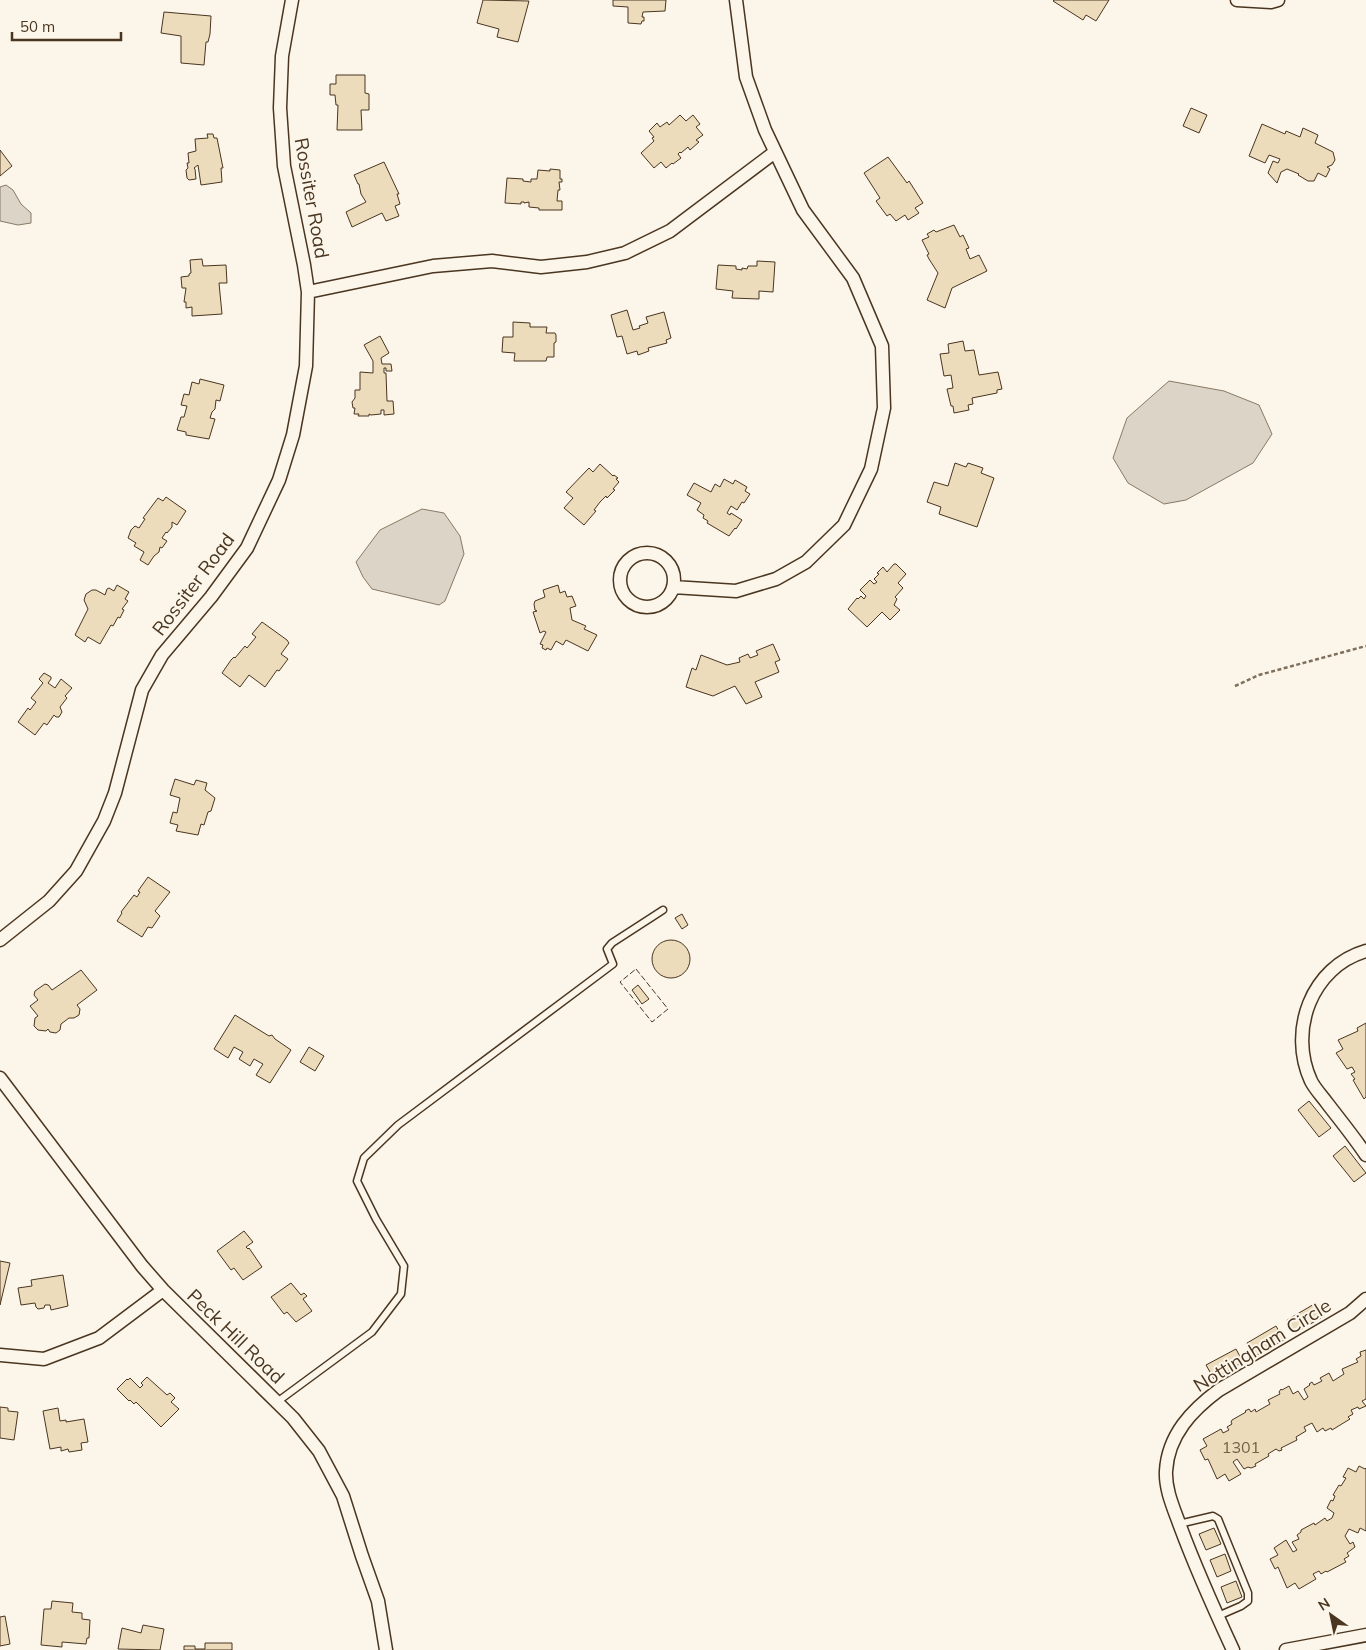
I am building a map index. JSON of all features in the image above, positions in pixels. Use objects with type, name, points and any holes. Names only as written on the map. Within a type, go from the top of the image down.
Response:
[{"type":"street","name":"Rossiter Road","points":[[0,940],[49,901],[76,871],[104,821],[112,801],[142,690],[162,655],[211,597],[247,548],[279,480],[293,436],[304,381],[308,292],[284,166],[280,117],[282,56],[292,0]]},
{"type":"street","points":[[673,587],[736,590],[776,579],[806,562],[844,525],[871,469],[884,408],[882,346],[853,278],[803,210],[775,152],[746,78],[736,0]]},
{"type":"street","points":[[1237,0],[1271,2],[1278,0]]},
{"type":"street","points":[[308,292],[433,266],[492,261],[541,267],[587,262],[625,253],[670,230],[775,152]]},
{"type":"street","points":[[649,553],[658,555],[671,568],[674,578],[673,587],[669,596],[662,602],[654,607],[644,608],[627,600],[619,583],[620,573],[624,565],[631,558],[639,554],[649,553]]},
{"type":"street","points":[[1366,951],[1336,965],[1326,974],[1311,995],[1302,1030],[1303,1056],[1312,1083],[1366,1156]]},
{"type":"street","name":"Peck Hill Road","points":[[0,1078],[142,1266],[163,1290],[293,1418],[319,1451],[343,1496],[378,1601],[386,1650]]},
{"type":"street","points":[[0,1355],[44,1359],[98,1338],[163,1290]]},
{"type":"street","name":"Nottingham Circle","points":[[1233,1650],[1194,1564],[1168,1494],[1166,1471],[1171,1448],[1182,1425],[1198,1405],[1218,1390],[1350,1313],[1366,1299]]},
{"type":"street","points":[[1286,1650],[1366,1635]]},
{"type":"lane","points":[[277,1402],[372,1332],[401,1294],[404,1266],[376,1219],[358,1181],[364,1158],[398,1125],[613,964],[607,949],[612,943],[664,910]]},
{"type":"lane","points":[[1180,1524],[1213,1516],[1218,1519],[1248,1593],[1248,1601],[1218,1616]]},
{"type":"path","points":[[1235,686],[1259,675],[1366,646]]},
{"type":"shaded area","points":[[6,185],[13,190],[21,204],[31,213],[31,223],[18,225],[0,221],[0,187]]},
{"type":"shaded area","points":[[1169,381],[1224,391],[1259,405],[1272,434],[1253,463],[1186,500],[1164,504],[1128,483],[1113,458],[1127,418]]},
{"type":"shaded area","points":[[422,509],[444,513],[460,536],[464,554],[445,601],[439,605],[372,589],[363,577],[356,562],[380,530]]},
{"type":"building","points":[[483,0],[529,1],[518,42],[497,37],[499,29],[477,23]]},
{"type":"building","points":[[613,0],[666,0],[665,11],[643,12],[642,17],[644,17],[644,21],[641,24],[628,23],[628,7],[613,6]]},
{"type":"building","points":[[1054,0],[1109,0],[1096,21],[1086,15],[1083,20]]},
{"type":"building","points":[[164,12],[211,16],[210,34],[208,42],[206,42],[204,65],[181,63],[181,36],[161,33]]},
{"type":"building","points":[[336,75],[365,75],[365,93],[369,94],[369,110],[361,110],[362,130],[337,130],[338,105],[336,105],[335,95],[330,95],[330,84],[336,84]]},
{"type":"building","points":[[1191,108],[1207,115],[1199,133],[1183,126]]},
{"type":"building","points":[[680,115],[686,121],[693,115],[700,124],[696,127],[703,135],[696,140],[699,142],[690,150],[688,147],[680,152],[678,154],[681,158],[673,164],[666,168],[661,162],[654,168],[641,153],[654,141],[652,138],[654,137],[649,131],[657,123],[660,127],[667,122],[669,125]]},
{"type":"building","points":[[1262,124],[1285,134],[1286,131],[1300,137],[1303,128],[1318,135],[1315,143],[1333,152],[1335,160],[1332,165],[1327,167],[1330,169],[1326,177],[1318,173],[1314,181],[1308,181],[1299,174],[1287,169],[1281,172],[1277,183],[1268,173],[1273,161],[1278,163],[1280,159],[1269,155],[1265,163],[1249,156]]},
{"type":"building","points":[[207,134],[213,134],[214,138],[217,138],[223,168],[221,168],[222,182],[201,185],[198,165],[194,168],[196,179],[189,180],[187,178],[188,153],[196,151],[195,139],[208,138]]},
{"type":"building","points":[[0,150],[12,166],[0,176]]},
{"type":"building","points":[[888,157],[907,183],[909,181],[923,203],[915,208],[919,213],[908,220],[905,215],[896,221],[890,214],[887,216],[876,201],[880,198],[864,173]]},
{"type":"building","points":[[384,162],[399,194],[397,194],[400,204],[395,206],[399,216],[386,221],[382,213],[352,227],[346,212],[366,202],[354,175]]},
{"type":"building","points":[[550,169],[560,170],[562,182],[559,182],[560,190],[558,190],[557,201],[562,201],[562,210],[539,210],[539,208],[529,207],[529,202],[521,202],[521,204],[505,203],[507,178],[523,179],[523,181],[531,182],[531,179],[537,179],[538,170],[550,171]]},
{"type":"building","points":[[954,225],[960,237],[963,235],[969,248],[966,249],[970,259],[979,255],[987,271],[952,288],[945,308],[927,300],[938,273],[927,255],[929,254],[922,240],[929,237],[927,234],[934,230],[936,232]]},
{"type":"building","points":[[202,259],[203,266],[226,265],[227,283],[219,283],[222,314],[192,316],[192,307],[186,308],[186,302],[184,302],[186,288],[182,288],[181,277],[189,276],[191,273],[190,260]]},
{"type":"building","points":[[757,261],[775,262],[773,292],[759,291],[759,299],[732,298],[733,291],[716,289],[718,265],[736,266],[736,269],[742,270],[742,268],[747,269],[748,266],[757,266]]},
{"type":"building","points":[[627,310],[633,330],[648,323],[646,317],[664,312],[671,338],[666,340],[667,343],[648,348],[649,351],[638,355],[637,351],[627,354],[622,336],[617,337],[611,315]]},
{"type":"building","points":[[513,322],[530,323],[530,327],[547,327],[546,333],[555,333],[554,357],[547,357],[546,361],[514,361],[515,353],[502,352],[503,337],[513,337]]},
{"type":"building","points":[[380,336],[389,353],[381,358],[382,364],[391,364],[392,371],[386,371],[386,368],[384,368],[384,373],[386,373],[387,401],[393,401],[394,414],[384,415],[384,410],[381,410],[381,414],[358,416],[359,414],[354,414],[355,408],[353,408],[352,402],[355,398],[355,390],[360,390],[360,372],[373,373],[373,361],[364,345]]},
{"type":"building","points":[[963,341],[965,351],[974,350],[979,375],[998,372],[1002,389],[997,390],[997,393],[972,398],[973,404],[968,405],[969,410],[954,413],[947,389],[953,388],[951,375],[944,376],[940,354],[949,353],[948,344]]},
{"type":"building","points":[[200,379],[224,385],[220,401],[216,400],[215,409],[210,418],[215,419],[209,439],[186,435],[186,432],[177,430],[187,406],[181,405],[184,394],[189,395],[192,382],[199,384]]},
{"type":"building","points":[[955,463],[966,467],[968,463],[983,468],[981,473],[994,478],[977,527],[939,514],[941,507],[927,502],[934,482],[948,486]]},
{"type":"building","points":[[600,464],[618,478],[616,479],[619,482],[613,489],[615,490],[600,502],[594,510],[596,511],[584,525],[564,508],[573,498],[566,492],[589,468],[593,472]]},
{"type":"building","points":[[724,479],[733,484],[735,480],[747,487],[745,491],[750,494],[737,510],[731,506],[727,513],[730,515],[731,513],[742,520],[729,536],[707,523],[708,521],[703,518],[704,515],[697,510],[701,503],[687,495],[694,483],[711,492],[715,484],[720,487]]},
{"type":"building","points":[[166,497],[186,511],[177,525],[172,522],[172,527],[162,538],[167,541],[162,548],[160,547],[159,552],[148,565],[140,560],[144,552],[134,546],[136,543],[128,538],[135,526],[139,528],[145,519],[143,518],[158,498],[163,501]]},
{"type":"building","points":[[894,564],[906,574],[898,583],[903,588],[895,597],[897,599],[894,605],[900,610],[890,620],[882,612],[867,627],[848,609],[857,598],[861,596],[864,599],[866,596],[860,590],[870,580],[874,584],[877,582],[874,579],[883,567],[887,572]]},
{"type":"building","points":[[117,585],[129,592],[125,599],[128,601],[122,609],[124,610],[120,618],[118,617],[113,626],[111,625],[100,644],[88,637],[85,642],[75,635],[88,609],[84,600],[86,594],[96,590],[105,595],[107,589],[109,588],[114,591]]},
{"type":"building","points":[[558,585],[560,593],[565,591],[567,597],[572,596],[576,606],[570,608],[572,620],[586,626],[584,629],[597,635],[588,651],[566,640],[563,645],[556,641],[551,650],[542,648],[543,645],[540,644],[546,632],[540,633],[533,612],[537,611],[534,604],[535,601],[545,597],[543,590]]},
{"type":"building","points":[[262,622],[287,640],[289,643],[281,654],[288,659],[279,671],[277,670],[265,687],[249,675],[240,687],[222,673],[231,660],[245,646],[247,648],[256,637],[252,634]]},
{"type":"building","points":[[773,644],[780,660],[775,662],[779,672],[755,682],[762,697],[746,704],[735,686],[713,696],[686,687],[692,668],[696,670],[701,655],[727,665],[740,662],[739,658],[748,654],[750,658],[758,655],[756,651]]},
{"type":"building","points":[[44,673],[51,677],[48,683],[55,688],[61,679],[72,688],[65,696],[67,698],[60,707],[62,712],[59,717],[54,715],[47,725],[44,723],[35,735],[18,722],[28,708],[30,710],[36,702],[31,698],[43,683],[39,679]]},
{"type":"building","points":[[175,779],[194,785],[196,780],[207,783],[205,790],[215,798],[204,825],[201,824],[198,835],[176,831],[178,825],[170,823],[173,812],[177,813],[180,798],[170,795]]},
{"type":"building","points":[[148,877],[170,892],[155,911],[160,916],[152,928],[148,927],[142,937],[117,921],[121,912],[134,895],[137,897],[140,892],[138,891]]},
{"type":"building","points":[[682,914],[688,925],[682,929],[675,918]]},
{"type":"building","points":[[671,940],[685,945],[690,959],[685,973],[671,978],[657,973],[652,959],[657,945]]},
{"type":"building","points":[[81,970],[97,990],[77,1005],[80,1009],[79,1015],[69,1018],[61,1024],[60,1030],[56,1033],[50,1032],[48,1029],[46,1031],[38,1030],[34,1026],[35,1018],[38,1016],[30,1006],[38,1000],[34,995],[35,991],[45,984],[52,990]]},
{"type":"building","points":[[638,985],[649,999],[642,1004],[632,990]]},
{"type":"building","points":[[235,1015],[269,1036],[272,1035],[291,1050],[270,1083],[256,1075],[263,1064],[254,1059],[250,1066],[239,1059],[243,1052],[234,1047],[228,1058],[214,1049]]},
{"type":"building","points":[[1366,1023],[1366,1097],[1364,1099],[1353,1080],[1355,1079],[1351,1074],[1355,1072],[1352,1067],[1347,1069],[1336,1053],[1343,1049],[1338,1040],[1358,1031],[1357,1028]]},
{"type":"building","points":[[309,1047],[324,1056],[315,1071],[300,1062]]},
{"type":"building","points":[[1309,1101],[1331,1128],[1319,1137],[1298,1110]]},
{"type":"building","points":[[1345,1146],[1366,1173],[1354,1182],[1333,1156]]},
{"type":"building","points":[[244,1231],[253,1242],[246,1247],[249,1248],[262,1267],[243,1280],[234,1268],[231,1270],[217,1251]]},
{"type":"building","points":[[0,1261],[10,1263],[0,1305]]},
{"type":"building","points":[[63,1275],[68,1306],[51,1310],[50,1305],[45,1305],[44,1308],[38,1309],[35,1303],[21,1305],[18,1288],[32,1286],[31,1280]]},
{"type":"building","points":[[291,1283],[301,1295],[304,1293],[307,1296],[303,1299],[312,1311],[296,1322],[287,1312],[284,1314],[271,1297]]},
{"type":"building","points":[[1316,1303],[1324,1316],[1295,1333],[1287,1320]]},
{"type":"building","points":[[1276,1326],[1284,1340],[1255,1356],[1247,1343]]},
{"type":"building","points":[[1236,1349],[1243,1362],[1214,1379],[1206,1365]]},
{"type":"building","points":[[1366,1350],[1366,1399],[1362,1401],[1366,1406],[1351,1410],[1353,1414],[1348,1417],[1350,1419],[1332,1430],[1331,1428],[1325,1431],[1323,1428],[1317,1432],[1312,1423],[1304,1427],[1306,1431],[1296,1437],[1297,1440],[1281,1448],[1282,1450],[1276,1449],[1268,1454],[1269,1456],[1255,1464],[1256,1466],[1244,1469],[1237,1459],[1233,1462],[1241,1474],[1229,1481],[1225,1474],[1217,1479],[1208,1459],[1205,1460],[1200,1450],[1207,1446],[1203,1439],[1221,1429],[1223,1433],[1229,1430],[1227,1427],[1232,1424],[1232,1420],[1245,1411],[1249,1409],[1251,1412],[1255,1409],[1256,1412],[1270,1404],[1268,1400],[1280,1394],[1281,1389],[1289,1386],[1293,1394],[1298,1391],[1304,1400],[1308,1397],[1304,1389],[1309,1384],[1312,1382],[1314,1385],[1322,1381],[1320,1378],[1329,1373],[1333,1381],[1344,1374],[1342,1369],[1358,1362],[1356,1359],[1361,1356],[1360,1352]]},
{"type":"building","points":[[147,1377],[167,1395],[170,1393],[175,1398],[171,1402],[179,1409],[161,1427],[136,1402],[134,1404],[129,1401],[117,1389],[130,1378],[140,1388],[143,1385],[141,1383]]},
{"type":"building","points":[[0,1407],[8,1408],[8,1411],[18,1412],[14,1440],[0,1438]]},
{"type":"building","points":[[58,1408],[60,1421],[84,1419],[88,1442],[81,1443],[82,1450],[69,1452],[68,1449],[61,1451],[61,1447],[50,1449],[43,1411]]},
{"type":"building","points":[[1359,1466],[1366,1468],[1366,1531],[1360,1528],[1358,1533],[1349,1529],[1345,1536],[1350,1544],[1353,1542],[1355,1547],[1347,1553],[1349,1556],[1344,1559],[1346,1562],[1327,1572],[1321,1574],[1319,1571],[1313,1574],[1316,1579],[1299,1589],[1295,1583],[1287,1588],[1278,1567],[1275,1569],[1270,1559],[1278,1555],[1274,1548],[1286,1540],[1293,1552],[1297,1550],[1292,1542],[1299,1539],[1297,1535],[1301,1530],[1314,1523],[1315,1525],[1325,1518],[1327,1521],[1332,1518],[1334,1513],[1327,1508],[1331,1500],[1333,1501],[1335,1496],[1333,1495],[1346,1478],[1343,1477],[1348,1468],[1356,1472]]},
{"type":"building","points":[[1214,1528],[1221,1544],[1206,1550],[1199,1534]]},
{"type":"building","points":[[1225,1554],[1231,1571],[1217,1577],[1210,1560]]},
{"type":"building","points":[[1236,1581],[1242,1597],[1227,1603],[1221,1587]]},
{"type":"building","points":[[52,1601],[73,1603],[72,1612],[82,1613],[82,1619],[90,1620],[89,1638],[87,1638],[86,1644],[62,1642],[62,1647],[41,1645],[44,1609],[51,1609]]},
{"type":"building","points":[[5,1616],[10,1644],[0,1646],[0,1617]]},
{"type":"building","points":[[143,1625],[164,1629],[160,1650],[118,1649],[122,1628],[141,1633]]},
{"type":"building","points":[[205,1643],[232,1643],[232,1650],[184,1650],[184,1646],[195,1646],[195,1649],[205,1649]]},
{"type":"fence","points":[[636,969],[668,1009],[652,1022],[620,982],[636,969]]}]
